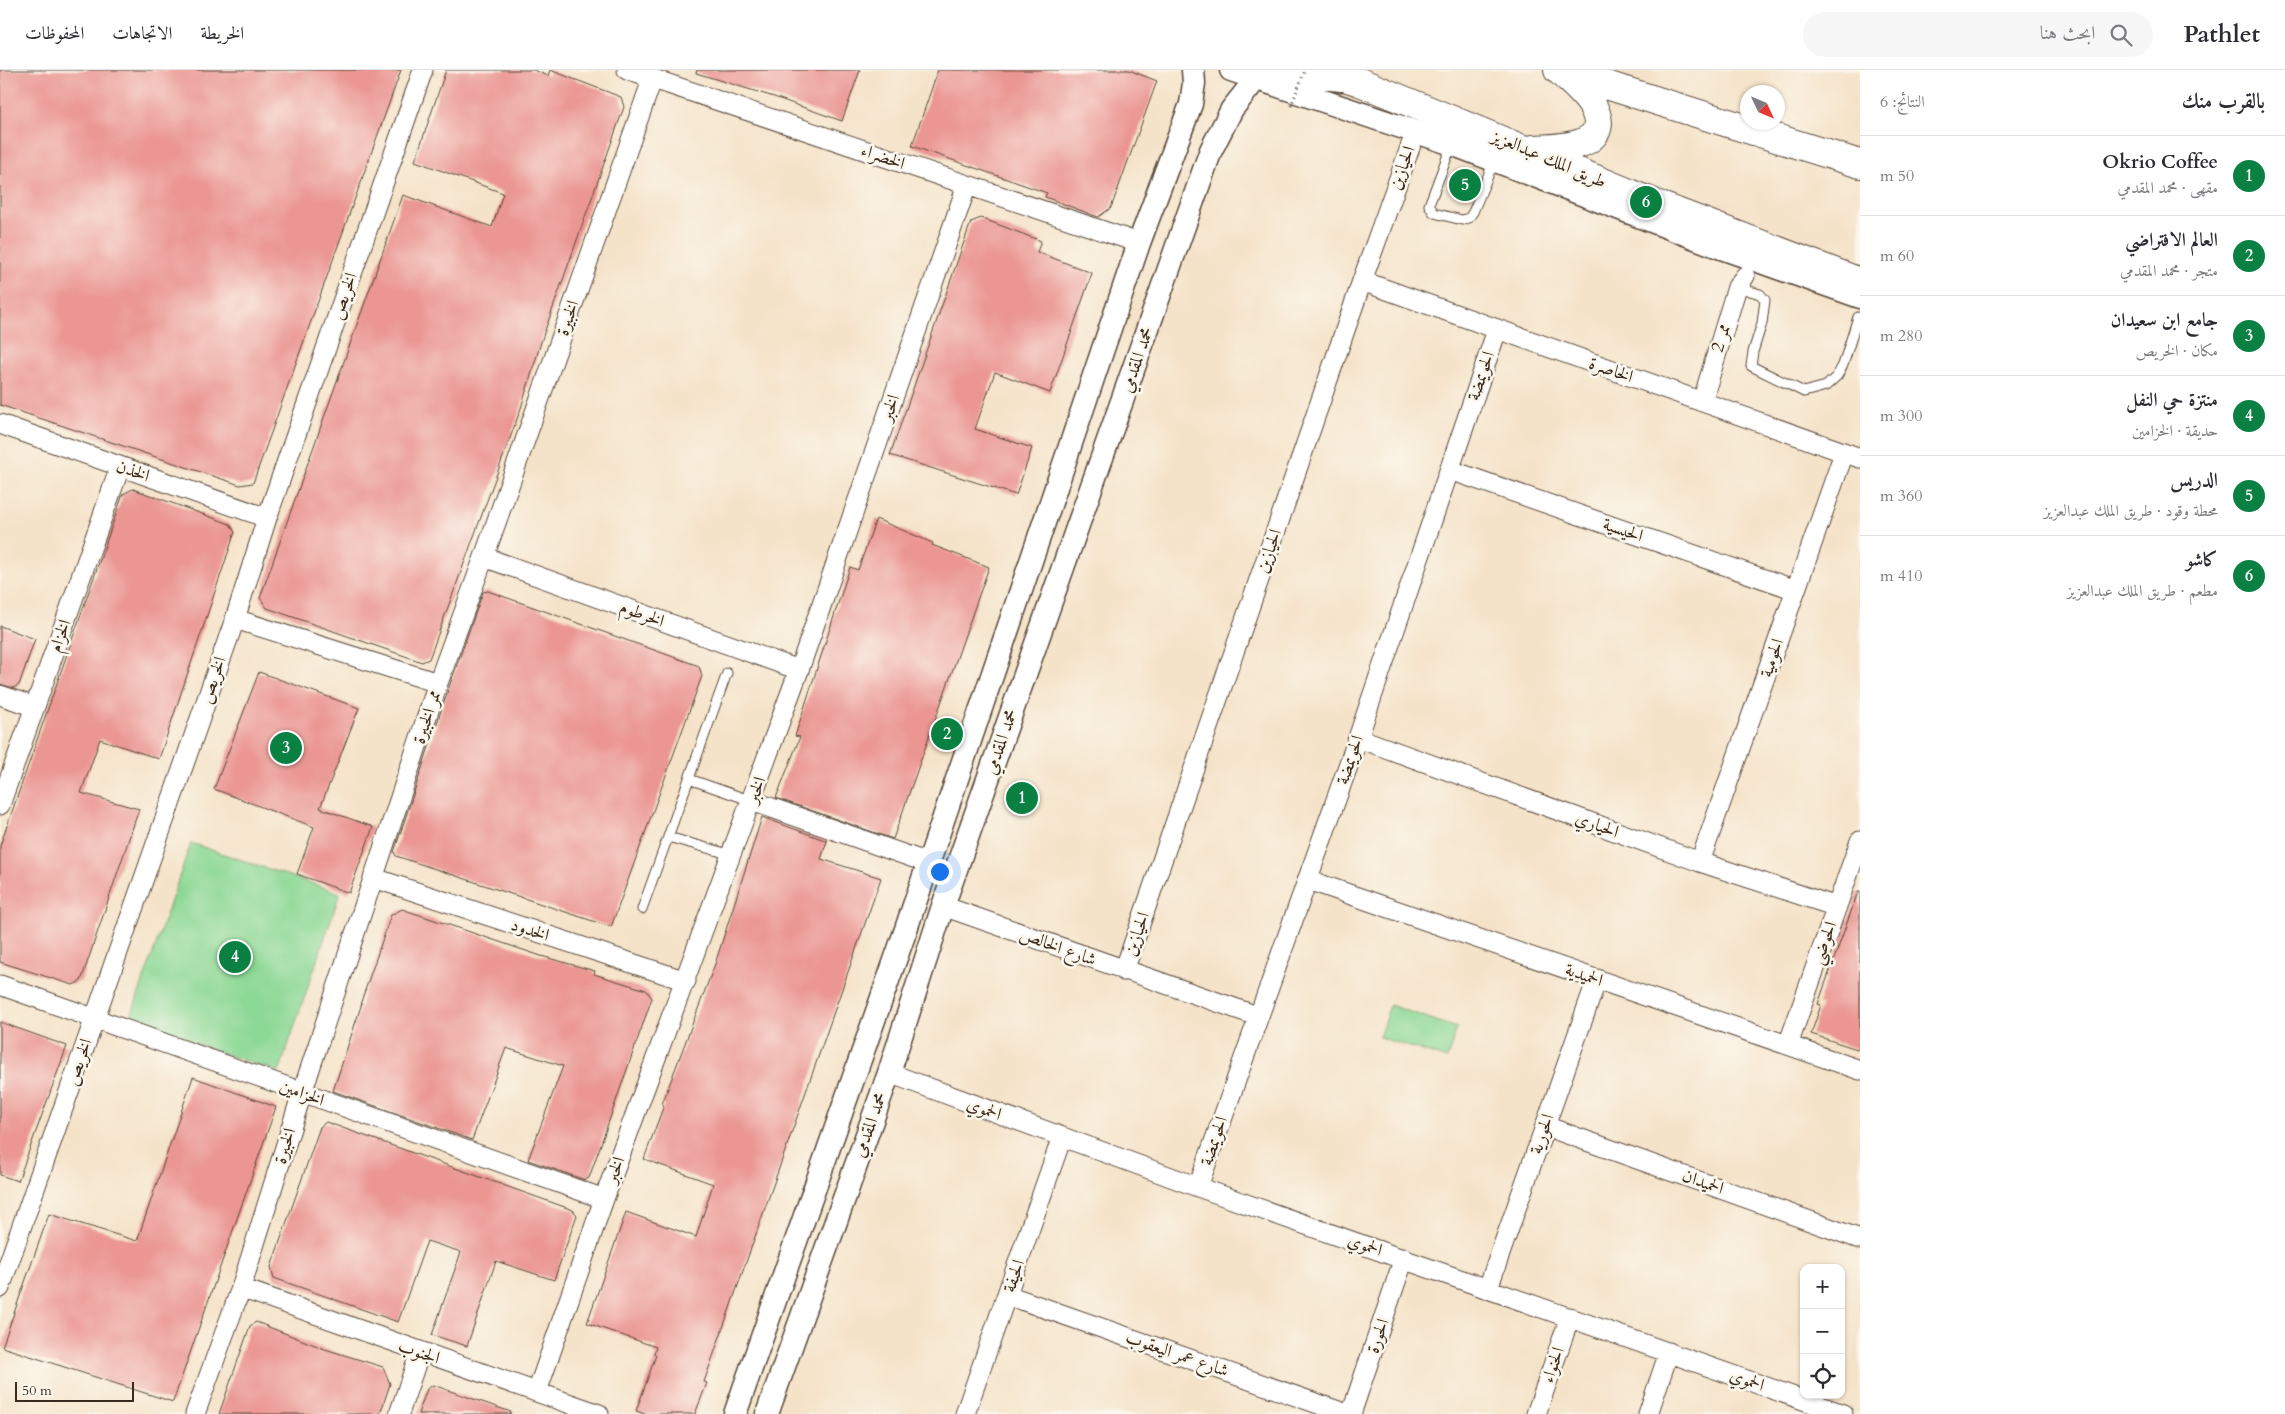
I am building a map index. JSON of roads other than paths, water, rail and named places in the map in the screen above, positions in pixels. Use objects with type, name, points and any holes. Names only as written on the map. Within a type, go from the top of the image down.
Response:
[{"type":"main road","name":"طريق الملك عبدالعزيز","points":[[1322,70],[1360,82],[1661,206],[1860,282]]},
{"type":"main road","points":[[1526,150],[1569,147],[1582,143],[1593,136],[1597,120],[1596,112],[1590,103],[1559,71]]},
{"type":"main road","points":[[1559,71],[1860,164]]},
{"type":"street","name":"الخريص","points":[[0,1288],[235,619],[267,518],[423,70]]},
{"type":"street","name":"الخضراء","points":[[627,70],[1139,243]]},
{"type":"street","name":"محمد المقدمي","points":[[735,1414],[904,934],[1139,243],[1191,104],[1194,83],[1193,70]]},
{"type":"street","points":[[1231,70],[1264,75],[1452,144],[1724,250],[1859,307]]},
{"type":"street","points":[[1264,75],[1282,74],[1360,82]]},
{"type":"street","name":"محمد المقدمي","points":[[771,1413],[888,1073],[943,906],[1211,150],[1232,108],[1264,75]]},
{"type":"street","name":"الخبيرة","points":[[484,557],[652,80]]},
{"type":"street","name":"الحيازين","points":[[1124,971],[1362,281],[1416,131]]},
{"type":"street","points":[[1181,133],[1211,150]]},
{"type":"street","name":"الخبر","points":[[537,1392],[604,1199],[686,981],[799,670],[967,185]]},
{"type":"street","name":"الخاصرة","points":[[1362,281],[1852,456]]},
{"type":"street","name":"ممر 2","points":[[1702,402],[1741,282]]},
{"type":"street","name":"الحويمضة","points":[[1198,1187],[1257,1016],[1358,738],[1497,330]]},
{"type":"street","name":"الخذن","points":[[0,424],[267,518]]},
{"type":"street","name":"الحومية","points":[[1700,862],[1796,590],[1852,456]]},
{"type":"street","name":"الخزام","points":[[0,805],[120,467]]},
{"type":"street","name":"الحيسية","points":[[1450,470],[1796,590]]},
{"type":"street","name":"الخرطوم","points":[[484,557],[799,670]]},
{"type":"street","name":"ممر الخبيرة","points":[[374,878],[438,683],[484,557]]},
{"type":"street","points":[[235,619],[438,683]]},
{"type":"street","points":[[0,695],[35,707]]},
{"type":"street","name":"الحياري","points":[[1358,738],[1700,862],[1837,907]]},
{"type":"street","points":[[752,801],[928,863]]},
{"type":"street","name":"الحوضي","points":[[1788,1045],[1860,841]]},
{"type":"street","name":"الخبيرة","points":[[195,1414],[241,1288],[302,1093],[374,878]]},
{"type":"street","name":"الخدود","points":[[374,878],[686,981]]},
{"type":"street","name":"الحميدية","points":[[1308,880],[1860,1070]]},
{"type":"street","name":"شارع الخالص","points":[[943,906],[1124,971],[1257,1016]]},
{"type":"street","points":[[904,934],[931,944]]},
{"type":"street","name":"الحورية","points":[[1488,1288],[1597,979]]},
{"type":"street","name":"الخزامين","points":[[0,985],[604,1199]]},
{"type":"street","name":"الحموي","points":[[888,1073],[1198,1187],[1843,1414]]},
{"type":"street","name":"الحميدان","points":[[1545,1126],[1860,1238]]},
{"type":"street","name":"الحيفة","points":[[965,1414],[1062,1137]]},
{"type":"street","name":"الحورة","points":[[1351,1414],[1404,1258]]},
{"type":"street","name":"الجنوب","points":[[241,1288],[537,1392],[590,1413]]},
{"type":"street","name":"شارع عمر اليعقوب","points":[[1007,1295],[1347,1414]]},
{"type":"street","name":"الحنواء","points":[[1536,1414],[1570,1317]]},
{"type":"street","points":[[398,1414],[420,1352]]},
{"type":"street","points":[[1648,1414],[1669,1352]]},
{"type":"lane","points":[[1452,144],[1429,205],[1434,213],[1462,220],[1468,218],[1474,212],[1490,171],[1499,162]]},
{"type":"lane","points":[[1741,282],[1760,294],[1765,300],[1762,323],[1753,352],[1751,366],[1804,392],[1826,386],[1837,376],[1843,365],[1859,307]]},
{"type":"lane","points":[[642,910],[727,673]]},
{"type":"lane","points":[[689,779],[752,801]]},
{"type":"lane","points":[[668,837],[732,854]]},
{"type":"place","name":"الدريس","points":[[1465,185]]},
{"type":"place","name":"كاشو","points":[[1646,202]]},
{"type":"place","name":"العالم الافتراضي","points":[[947,734]]},
{"type":"place","name":"جامع ابن سعيدان","points":[[286,748]]},
{"type":"place","name":"Okrio Coffee","points":[[1022,798]]},
{"type":"place","name":"منتزة حي النفل","points":[[235,957]]}]
